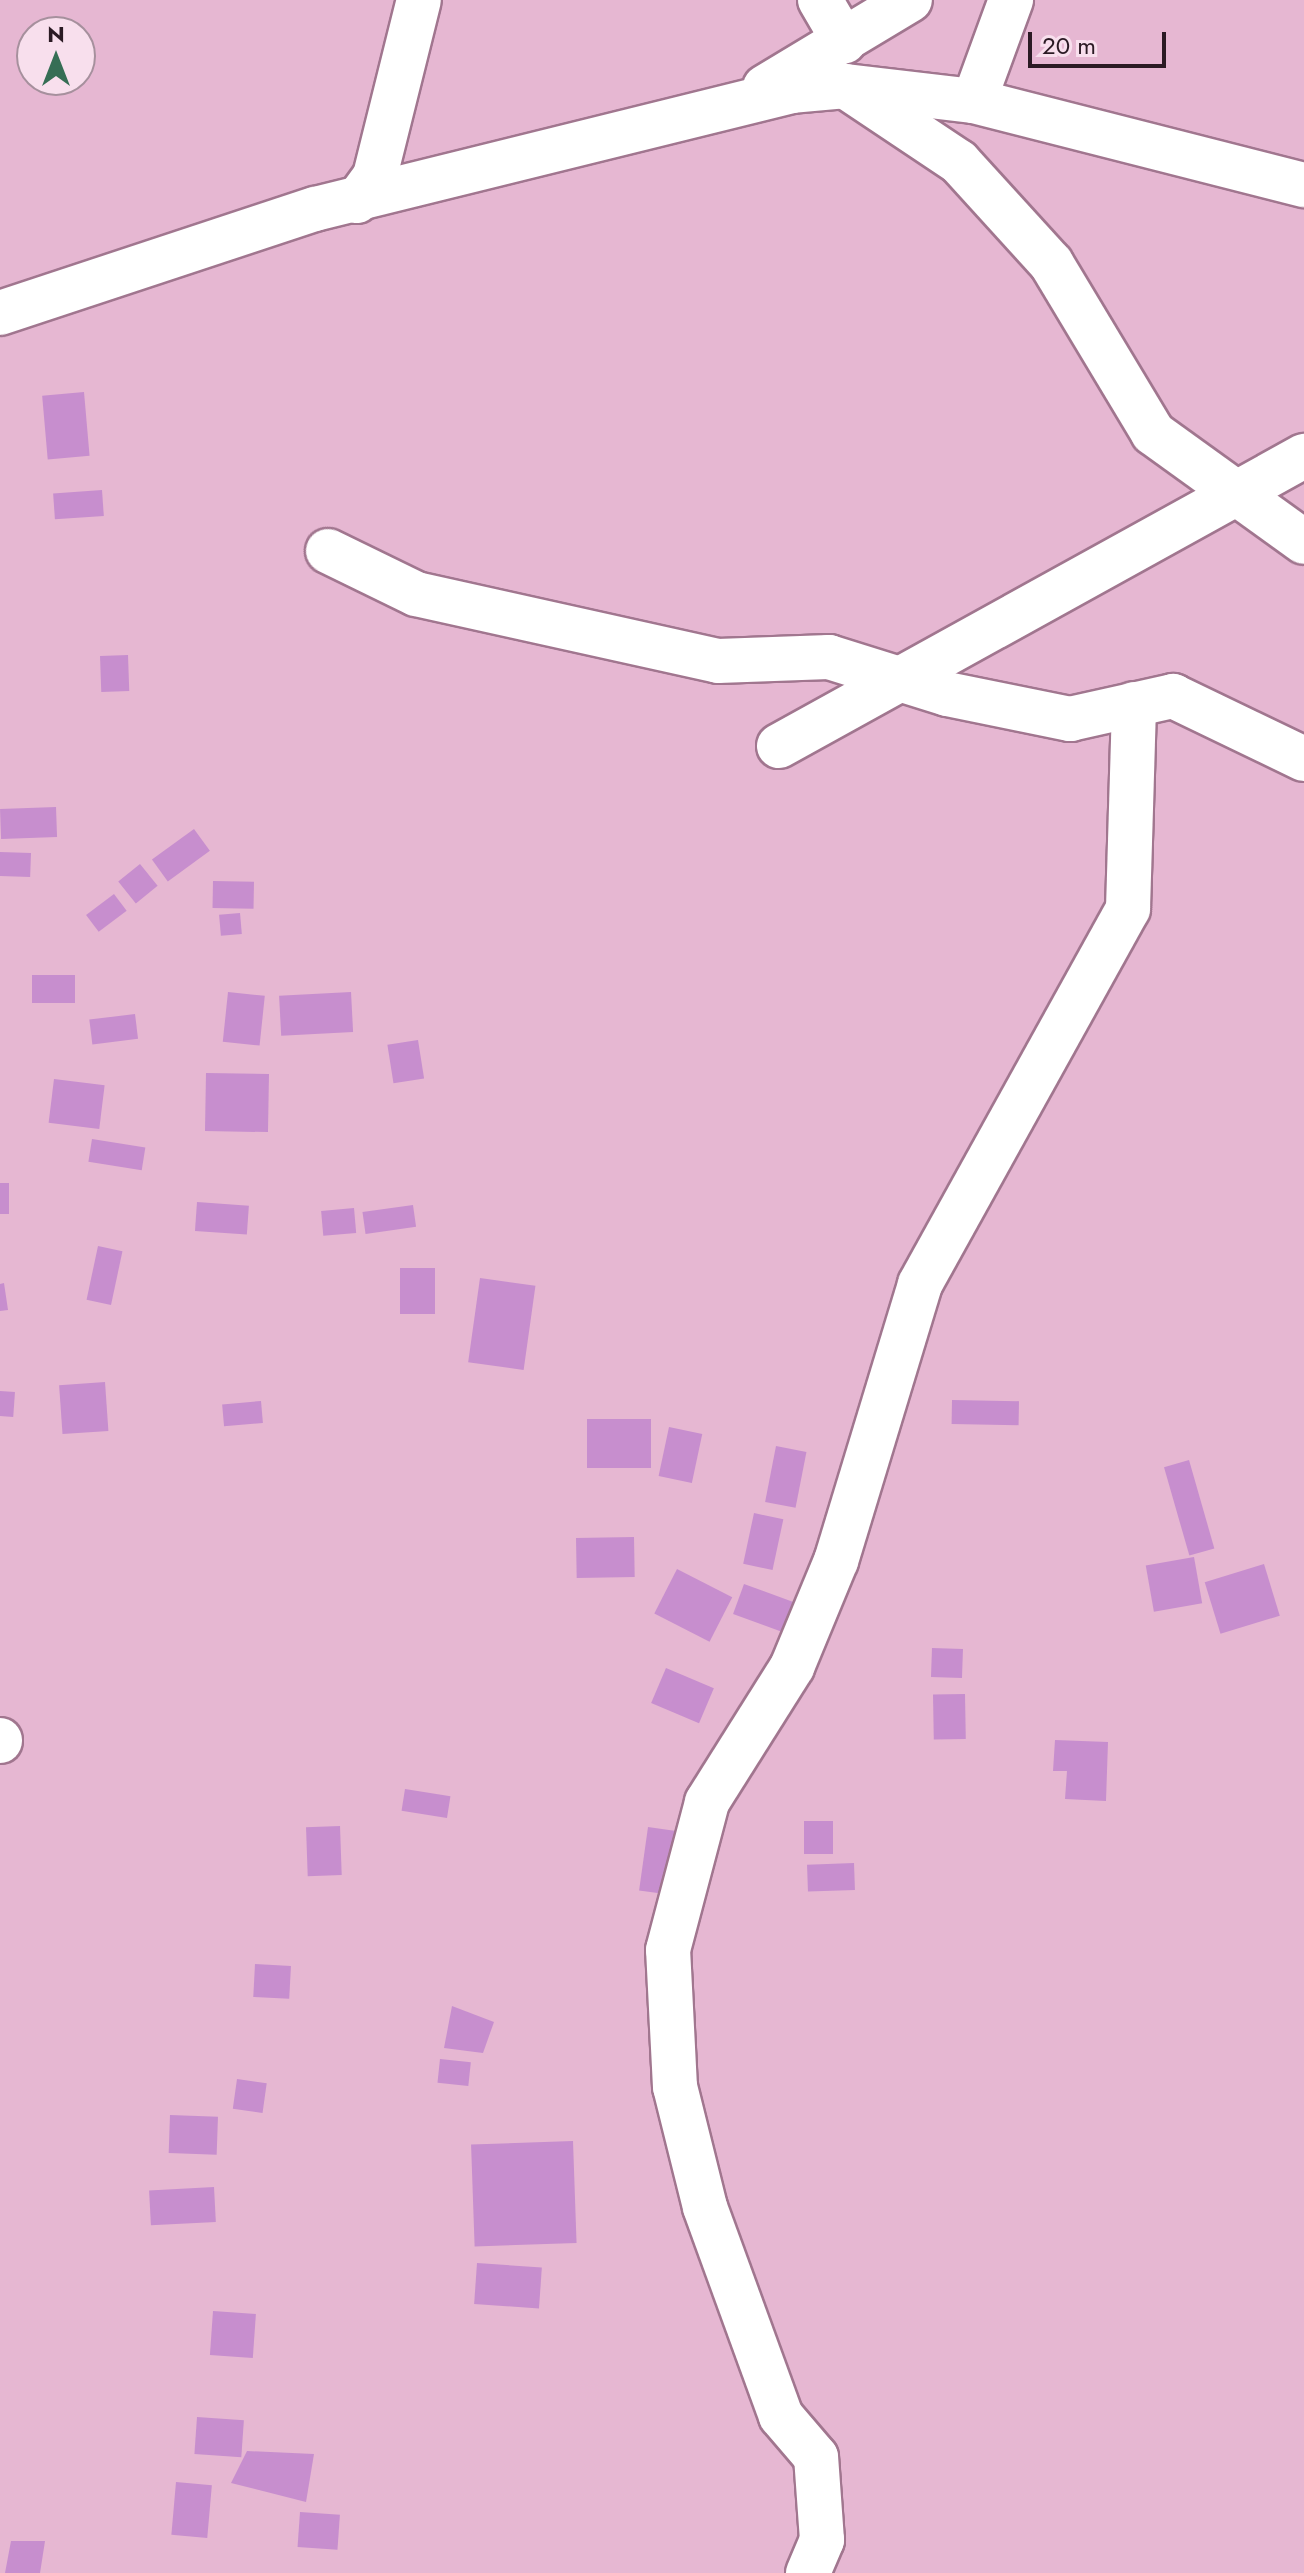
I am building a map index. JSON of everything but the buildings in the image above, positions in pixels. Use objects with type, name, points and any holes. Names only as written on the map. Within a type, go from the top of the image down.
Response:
[{"type":"street","points":[[357,201],[375,176],[419,0]]},
{"type":"street","points":[[820,0],[844,41]]},
{"type":"street","points":[[718,115],[910,0]]},
{"type":"street","points":[[974,101],[1011,0]]},
{"type":"street","points":[[0,313],[357,201],[718,115],[792,91],[846,86],[974,101],[1304,185]]},
{"type":"street","points":[[846,86],[959,162],[1051,263],[1153,433],[1304,542]]},
{"type":"street","points":[[779,746],[1304,456]]},
{"type":"street","points":[[328,551],[416,594],[559,629],[718,661],[829,657],[900,679],[1070,719],[1173,696],[1304,759]]},
{"type":"street","points":[[808,2573],[822,2540],[816,2457],[781,2416],[705,2207],[675,2087],[668,1950],[707,1802],[792,1667],[836,1561],[920,1284],[1128,909],[1134,704]]}]
